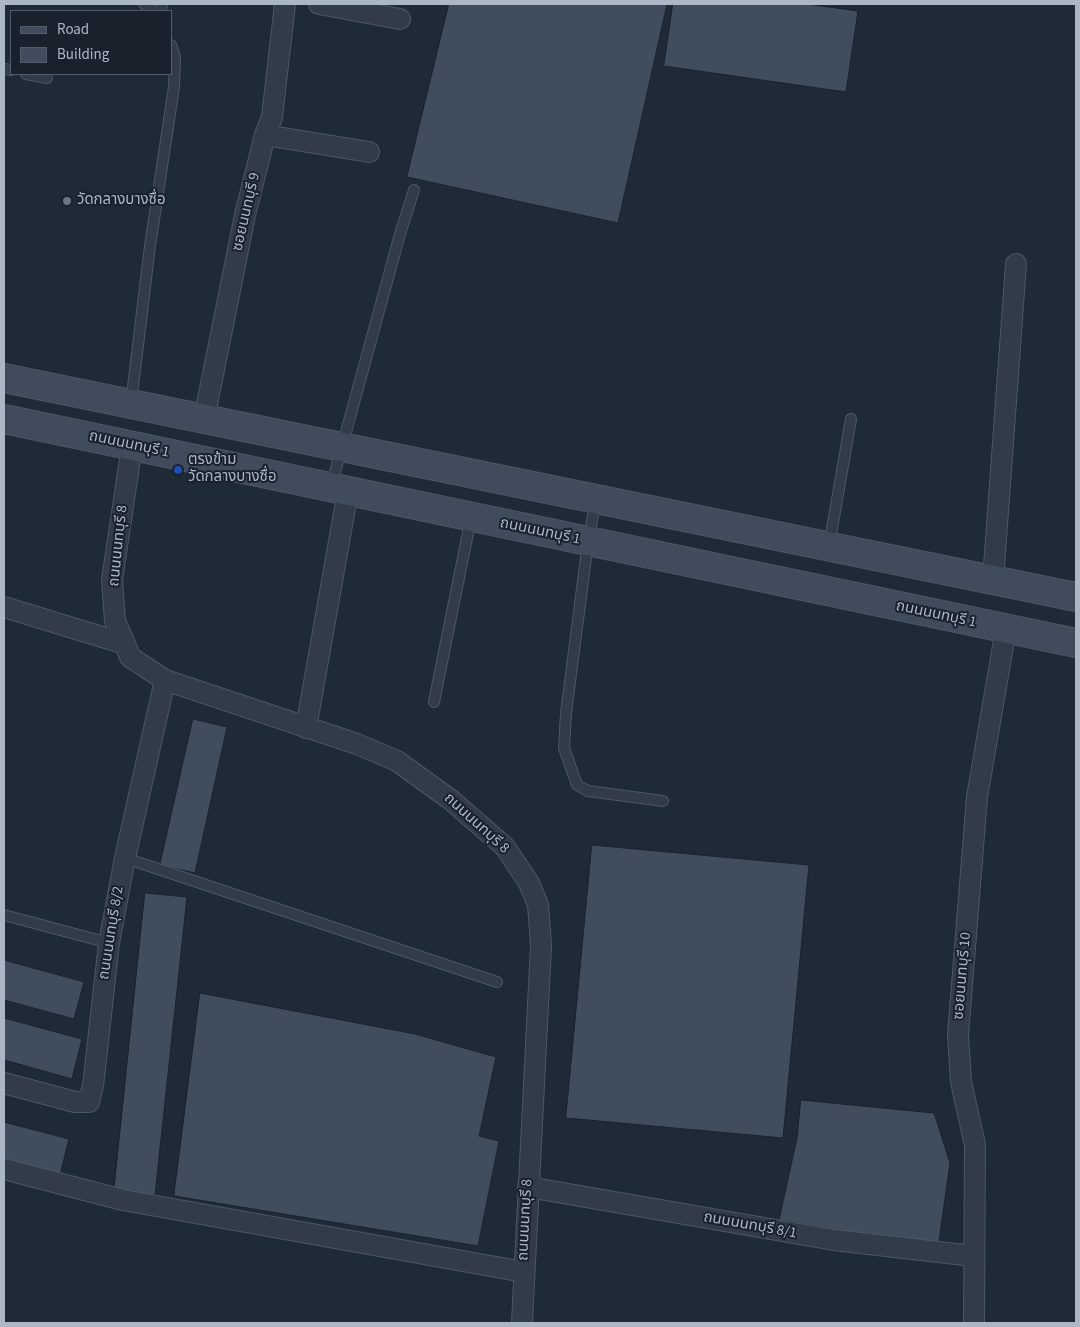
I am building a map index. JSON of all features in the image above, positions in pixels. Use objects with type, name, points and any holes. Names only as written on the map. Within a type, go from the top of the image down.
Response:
[{"type":"main road","points":[[4,378],[1076,597]]},
{"type":"main road","name":"ถนนนนทบุรี 1","points":[[4,419],[1076,643]]},
{"type":"street","name":"ซอยนนทบุรี 9","points":[[204,419],[244,215],[265,135],[272,117],[284,4]]},
{"type":"street","points":[[319,4],[400,19]]},
{"type":"street","points":[[265,135],[369,152]]},
{"type":"street","points":[[993,580],[1016,264]]},
{"type":"street","name":"ถนนนนทบุรี 8","points":[[132,446],[112,580],[116,621],[130,657],[165,680],[357,744],[397,761],[450,800],[505,847],[530,883],[538,905],[541,945],[522,1323]]},
{"type":"street","points":[[306,728],[339,489]]},
{"type":"street","points":[[4,607],[125,644]]},
{"type":"street","name":"ซอยนนทบุรี 10","points":[[974,1323],[975,1146],[961,1082],[958,1035],[978,797],[1006,629]]},
{"type":"street","name":"ถนนนนทบุรี 8/2","points":[[4,1083],[75,1102],[88,1102],[93,1086],[109,942],[125,858],[165,680]]},
{"type":"street","points":[[4,1169],[123,1200],[524,1272]]},
{"type":"street","name":"ถนนนนทบุรี 8/1","points":[[528,1187],[834,1240],[974,1256]]},
{"type":"lane","points":[[131,404],[150,246],[174,88],[175,57],[172,48]]},
{"type":"lane","points":[[31,75],[47,78]]},
{"type":"lane","points":[[339,489],[342,448],[400,234],[414,190]]},
{"type":"lane","points":[[829,546],[851,419]]},
{"type":"lane","points":[[596,499],[588,542],[566,713],[564,748],[576,785],[588,791],[662,801]]},
{"type":"lane","points":[[434,702],[471,517]]},
{"type":"lane","points":[[125,858],[497,982]]},
{"type":"lane","points":[[4,915],[109,942]]},
{"type":"building","points":[[449,4],[667,4],[618,223],[407,177]]},
{"type":"building","points":[[673,4],[807,4],[858,11],[846,92],[664,66]]},
{"type":"building","points":[[193,719],[227,727],[195,873],[160,865]]},
{"type":"building","points":[[592,845],[809,865],[783,1138],[566,1118]]},
{"type":"building","points":[[145,893],[187,897],[155,1195],[114,1191]]},
{"type":"building","points":[[4,960],[84,982],[74,1019],[4,1000]]},
{"type":"building","points":[[200,993],[415,1034],[496,1057],[479,1136],[499,1141],[478,1246],[174,1196]]},
{"type":"building","points":[[4,1018],[82,1039],[72,1079],[4,1060]]},
{"type":"building","points":[[801,1100],[934,1113],[950,1163],[938,1248],[779,1220],[797,1138]]},
{"type":"building","points":[[4,1122],[69,1139],[59,1179],[4,1164]]},
{"type":"place","name":"วัดกลางบางซื่อ","points":[[67,201]]},
{"type":"place","name":"ตรงข้าม วัดกลางบางซื่อ","points":[[178,470]]}]
